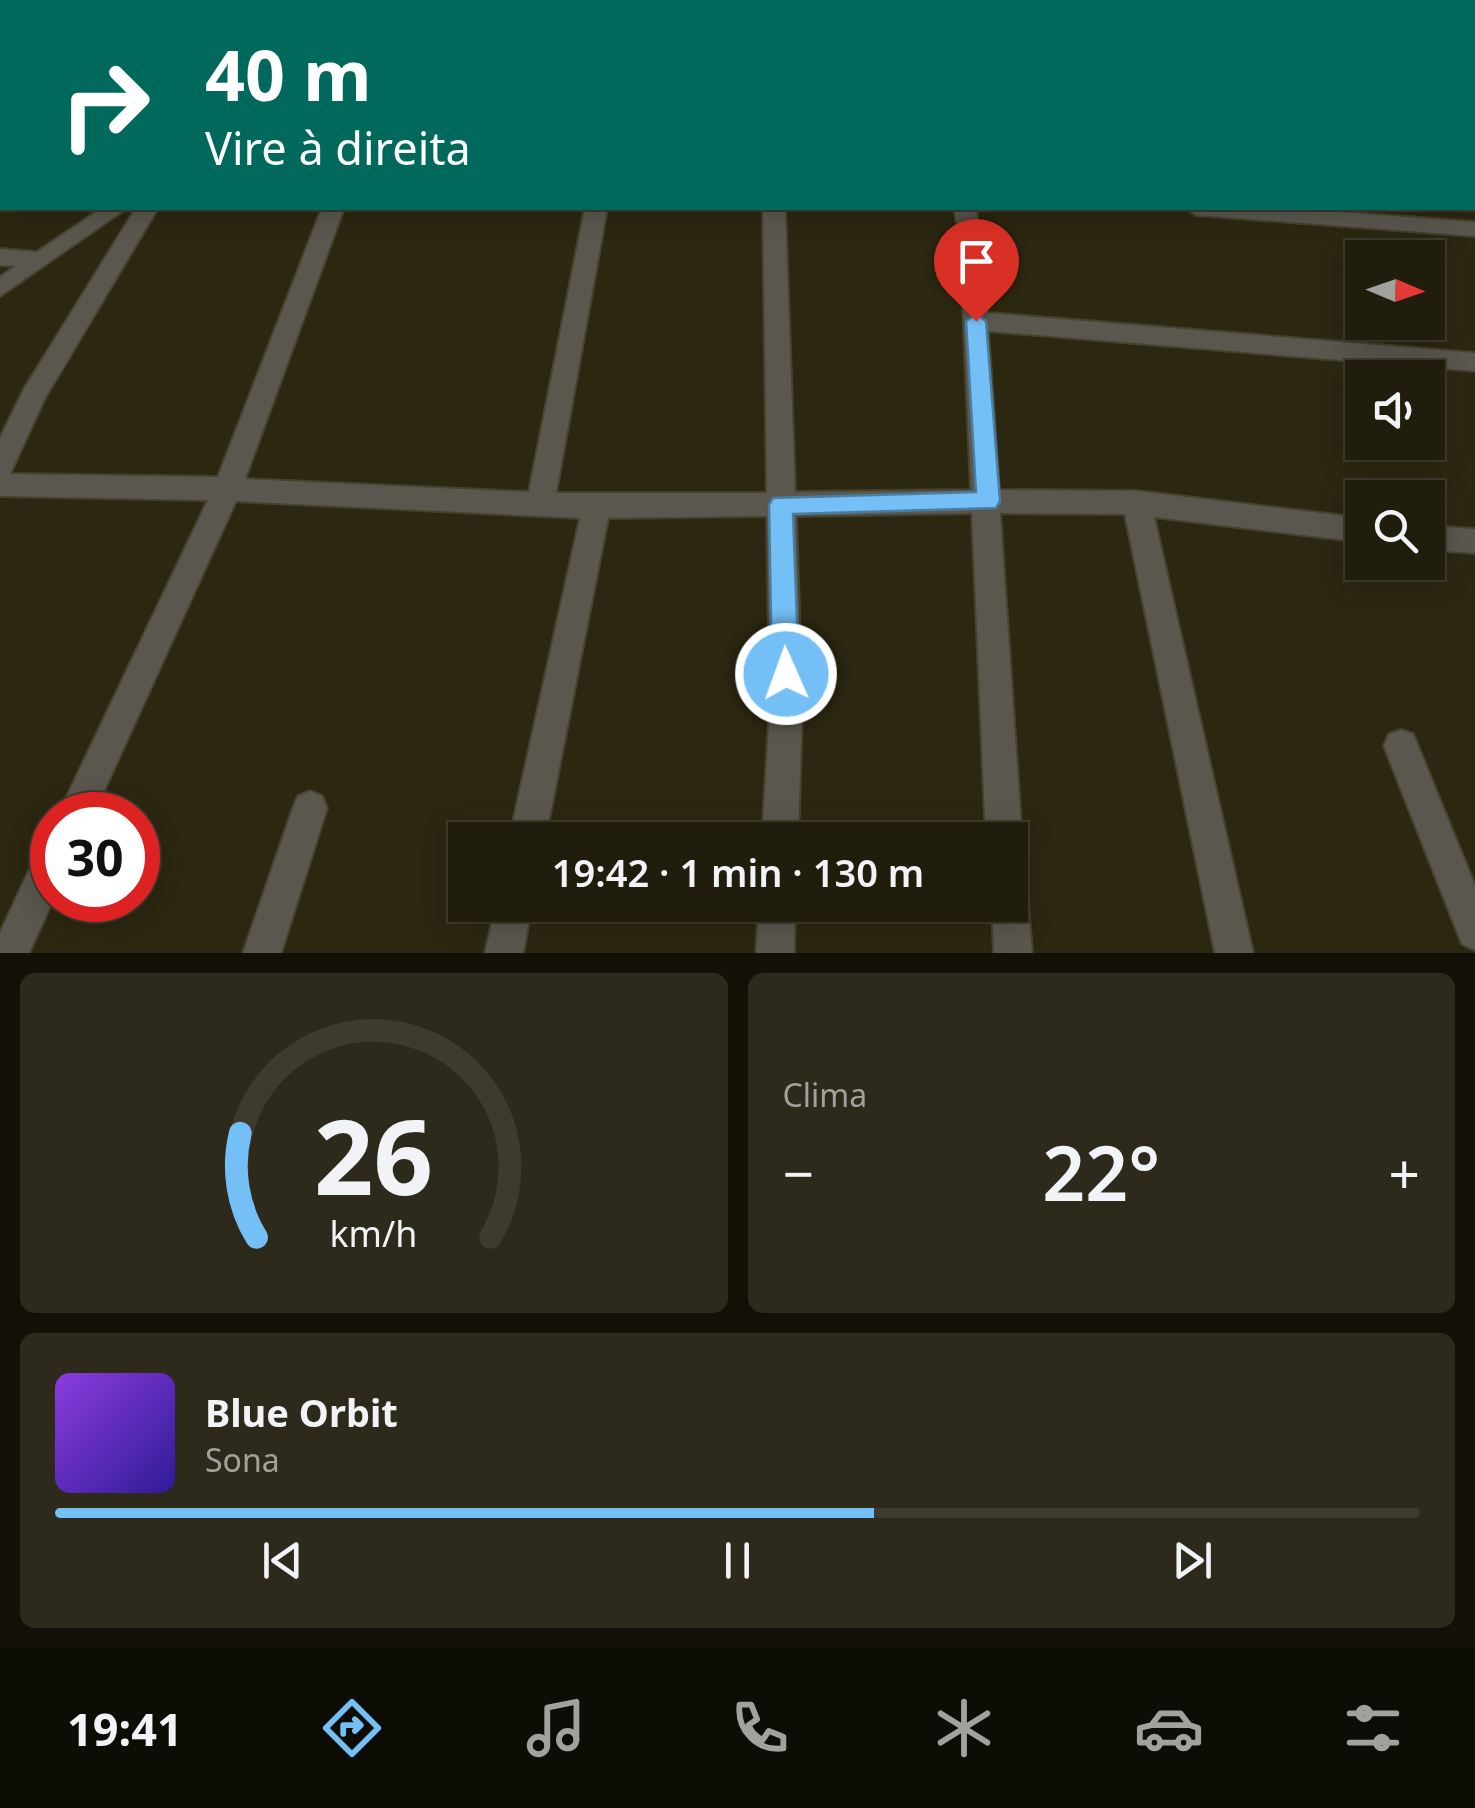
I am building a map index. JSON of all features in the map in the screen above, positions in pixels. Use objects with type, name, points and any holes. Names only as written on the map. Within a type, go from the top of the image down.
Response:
[{"type":"street","points":[[0,288],[36,259],[113,210]]},
{"type":"street","points":[[0,468],[33,396],[146,210]]},
{"type":"street","points":[[85,792],[227,489],[332,210]]},
{"type":"street","points":[[540,506],[596,210]]},
{"type":"street","points":[[774,210],[786,707],[781,822]]},
{"type":"street","points":[[965,210],[988,501],[1003,822]]},
{"type":"street","points":[[1223,210],[1475,229]]},
{"type":"street","points":[[0,256],[36,259]]},
{"type":"street","points":[[976,321],[1475,362]]},
{"type":"street","points":[[0,485],[227,489],[596,508],[988,501],[1137,503],[1345,528]]},
{"type":"street","points":[[1137,503],[1234,953]]},
{"type":"street","points":[[532,822],[596,508]]},
{"type":"street","points":[[1445,539],[1475,542]]},
{"type":"street","points":[[1401,746],[1475,932]]},
{"type":"street","points":[[262,953],[310,808]]},
{"type":"street","points":[[10,953],[30,910]]},
{"type":"street","points":[[504,953],[510,922]]},
{"type":"street","points":[[775,953],[776,922]]},
{"type":"street","points":[[1011,922],[1014,953]]},
{"type":"route","points":[[786,674],[781,505],[988,501],[976,321]]}]
